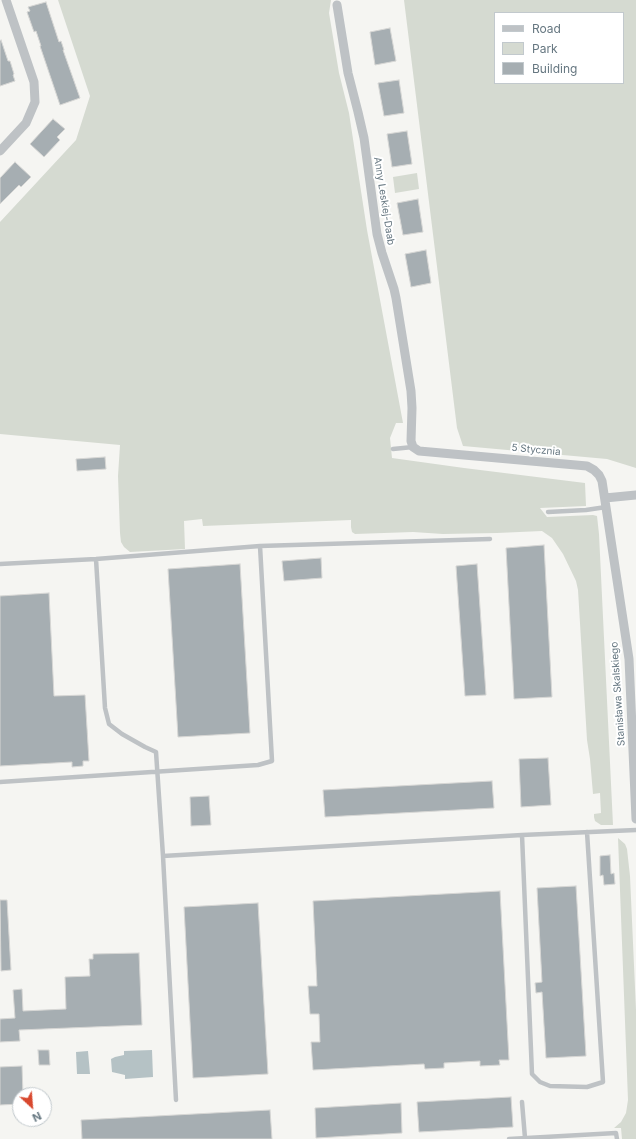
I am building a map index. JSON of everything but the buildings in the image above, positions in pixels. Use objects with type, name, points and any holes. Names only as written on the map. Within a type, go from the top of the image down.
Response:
[{"type":"street","points":[[0,151],[26,123],[35,102],[34,82],[6,0]]},
{"type":"street","name":"Anny Leskiej-Daab","points":[[337,5],[348,74],[364,138],[376,234],[396,298],[412,408],[411,441],[413,447]]},
{"type":"street","name":"5 Stycznia","points":[[413,447],[419,451],[587,466],[599,475],[602,481],[606,502]]},
{"type":"street","points":[[606,502],[636,495]]},
{"type":"street","name":"Stanisława Skalskiego","points":[[606,502],[629,659],[634,729],[636,819]]},
{"type":"lane","points":[[393,448],[413,447]]},
{"type":"lane","points":[[548,512],[586,510],[606,502]]},
{"type":"lane","points":[[0,564],[96,559],[260,546],[490,539]]},
{"type":"lane","points":[[0,782],[258,765],[272,761],[260,546]]},
{"type":"lane","points":[[96,559],[105,708],[109,724],[122,734],[156,752],[176,1100]]},
{"type":"lane","points":[[163,856],[522,835],[636,830]]},
{"type":"lane","points":[[522,835],[532,1074],[540,1082],[550,1086],[587,1087],[603,1082],[587,832]]},
{"type":"lane","points":[[522,1102],[525,1138]]},
{"type":"lane","points":[[509,1139],[591,1137],[616,1133],[617,1139]]},
{"type":"green space","points":[[58,0],[331,0],[329,13],[339,73],[349,113],[367,230],[403,423],[396,423],[390,438],[392,458],[585,483],[586,506],[540,508],[547,517],[597,516],[613,825],[601,825],[595,821],[594,817],[594,814],[601,813],[600,793],[593,794],[587,740],[578,590],[576,581],[563,554],[552,538],[542,531],[443,534],[413,532],[355,534],[352,532],[351,520],[203,526],[202,519],[184,521],[185,549],[130,552],[121,542],[120,533],[118,476],[120,445],[0,434],[0,222],[76,140],[90,96]]},
{"type":"green space","points":[[404,0],[636,0],[636,468],[607,459],[463,446],[457,428]]},
{"type":"green space","points":[[417,173],[419,189],[395,193],[393,177]]},
{"type":"green space","points":[[618,838],[625,844],[627,849],[630,876],[636,1010],[636,1139],[622,1139],[621,1128],[614,1128],[621,1122],[626,1113],[628,1100]]},
{"type":"shaded area","points":[[152,1050],[153,1077],[125,1079],[125,1075],[112,1072],[111,1059],[124,1055],[124,1051]]},
{"type":"shaded area","points":[[88,1051],[90,1074],[77,1074],[76,1052]]}]
